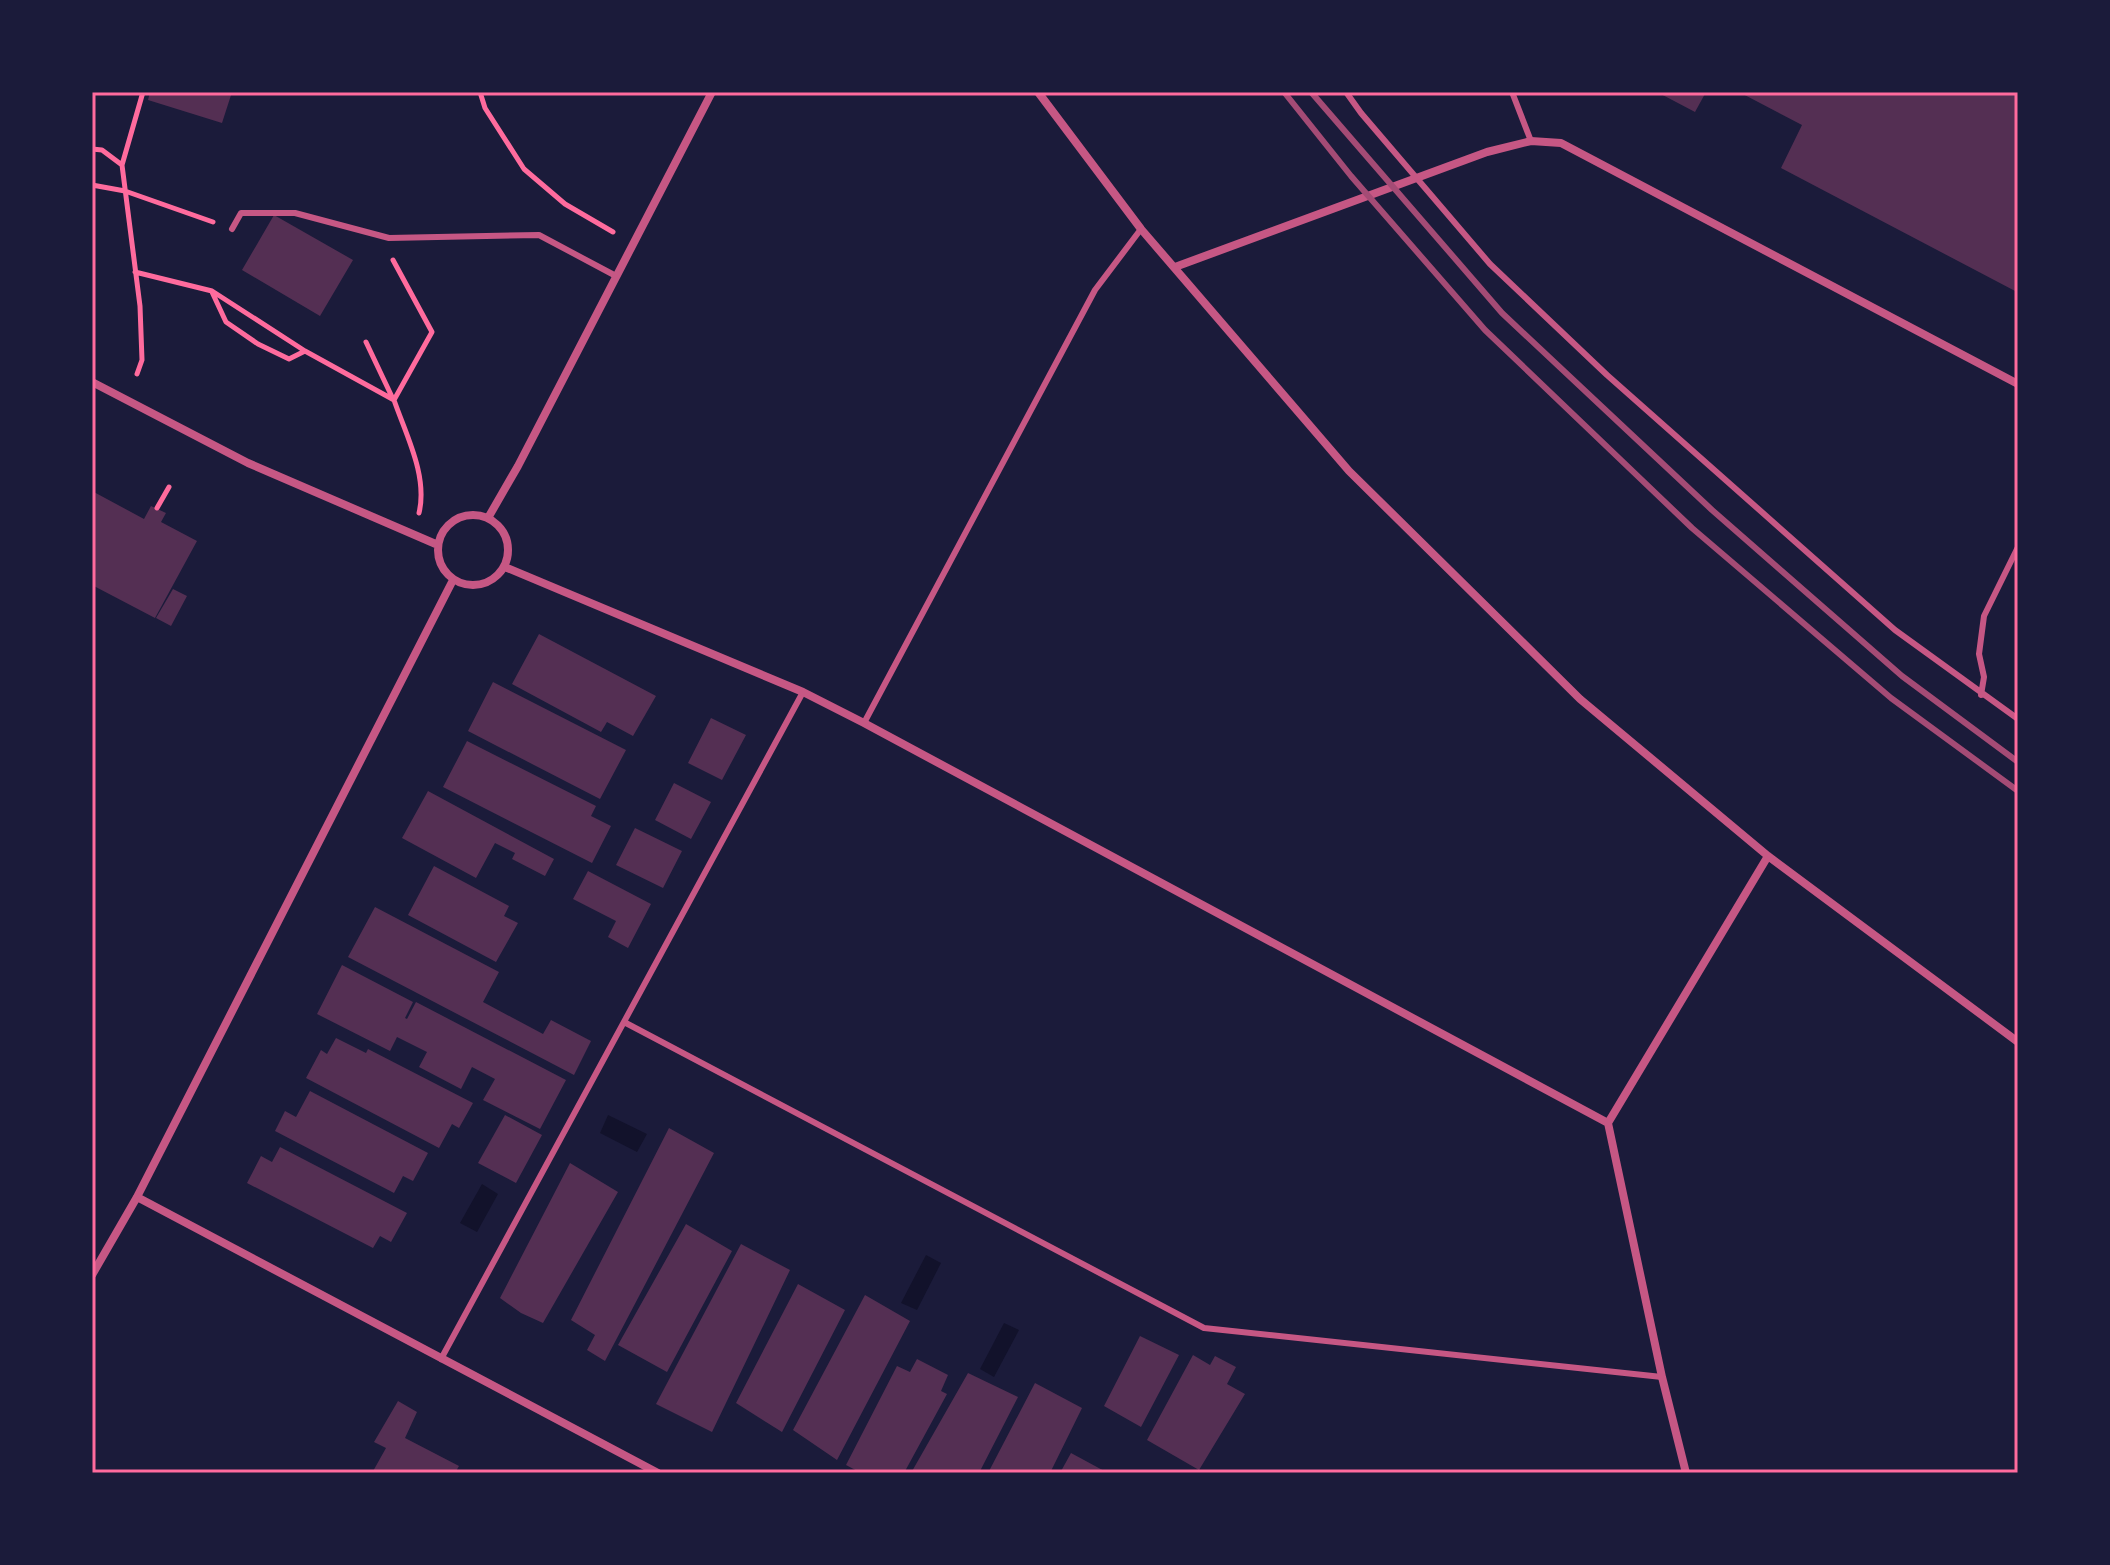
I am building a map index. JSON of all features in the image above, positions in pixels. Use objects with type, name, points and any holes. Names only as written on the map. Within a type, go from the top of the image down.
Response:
[{"type":"street","points":[[488,518],[712,92]]},
{"type":"street","points":[[1038,92],[1141,229],[1349,471],[1580,699],[1768,856],[2018,1042]]},
{"type":"street","points":[[1175,267],[1487,152],[1531,141],[1561,143],[2018,384]]},
{"type":"street","points":[[92,382],[248,463],[438,545]]},
{"type":"street","points":[[475,515],[488,518],[498,525],[507,540],[509,552],[505,567],[497,577],[479,586],[464,585],[444,572],[438,560],[438,545],[445,529],[454,520],[475,515]]},
{"type":"street","points":[[505,567],[803,692],[1608,1123]]},
{"type":"street","points":[[92,1275],[137,1197],[453,580]]},
{"type":"street","points":[[1686,1473],[1662,1377],[1608,1123],[1768,856]]},
{"type":"street","points":[[137,1197],[658,1473]]},
{"type":"lane","points":[[1346,92],[1490,264],[1607,375],[1895,630],[2018,719]]},
{"type":"lane","points":[[1512,92],[1531,141]]},
{"type":"lane","points":[[232,229],[241,213],[295,213],[389,238],[539,235],[616,276]]},
{"type":"lane","points":[[864,723],[1095,290],[1141,229]]},
{"type":"lane","points":[[1981,695],[1984,677],[1979,654],[1984,616],[2018,547]]},
{"type":"lane","points":[[441,1359],[803,692]]},
{"type":"lane","points":[[624,1022],[1204,1328],[1662,1377]]},
{"type":"path","points":[[137,374],[142,360],[140,306],[122,165],[143,92]]},
{"type":"path","points":[[480,92],[485,108],[524,169],[565,204],[633,244]]},
{"type":"path","points":[[92,149],[102,150],[122,165]]},
{"type":"path","points":[[92,185],[125,191],[232,229]]},
{"type":"path","points":[[389,238],[387,250],[432,332],[394,400]]},
{"type":"path","points":[[135,272],[212,291],[305,351],[394,400]]},
{"type":"path","points":[[212,291],[226,322],[258,344],[289,359],[305,351]]},
{"type":"path","points":[[366,342],[394,400],[417,467],[422,501],[414,533]]},
{"type":"path","points":[[157,508],[169,487]]},
{"type":"shaded area","points":[[608,1115],[647,1134],[637,1152],[600,1133]]},
{"type":"shaded area","points":[[482,1184],[498,1194],[477,1232],[460,1223]]},
{"type":"shaded area","points":[[926,1255],[941,1263],[917,1310],[901,1303]]},
{"type":"shaded area","points":[[1004,1323],[1019,1330],[994,1377],[980,1369]]},
{"type":"building","points":[[150,92],[232,92],[222,123],[148,100]]},
{"type":"building","points":[[1657,92],[1706,92],[1695,112]]},
{"type":"building","points":[[1739,92],[2018,92],[2017,292],[1781,168],[1802,125]]},
{"type":"building","points":[[274,215],[353,260],[320,316],[242,270]]},
{"type":"building","points":[[92,491],[144,519],[151,506],[166,513],[161,522],[197,541],[155,618],[92,585]]},
{"type":"building","points":[[173,589],[187,596],[171,626],[156,618]]},
{"type":"building","points":[[539,634],[656,696],[633,736],[607,722],[601,732],[512,684]]},
{"type":"building","points":[[493,682],[626,750],[600,799],[468,731]]},
{"type":"building","points":[[711,718],[746,735],[722,780],[688,763]]},
{"type":"building","points":[[467,741],[596,806],[591,816],[611,826],[592,863],[443,787]]},
{"type":"building","points":[[674,783],[711,802],[691,839],[655,820]]},
{"type":"building","points":[[428,791],[554,859],[545,876],[512,859],[515,853],[495,843],[476,878],[402,838]]},
{"type":"building","points":[[635,828],[682,851],[663,888],[616,865]]},
{"type":"building","points":[[434,866],[509,906],[504,916],[518,923],[496,962],[408,915]]},
{"type":"building","points":[[588,871],[651,904],[628,948],[608,937],[616,921],[573,899]]},
{"type":"building","points":[[375,907],[499,972],[483,1002],[543,1034],[551,1020],[591,1041],[574,1075],[348,957]]},
{"type":"building","points":[[342,965],[413,1002],[405,1018],[416,1002],[566,1080],[540,1129],[483,1100],[495,1079],[472,1067],[461,1089],[419,1067],[427,1052],[397,1037],[390,1051],[317,1014]]},
{"type":"building","points":[[336,1038],[366,1053],[368,1049],[473,1103],[459,1128],[452,1124],[439,1148],[306,1078],[321,1050],[327,1054]]},
{"type":"building","points":[[310,1091],[428,1153],[413,1181],[403,1176],[394,1193],[275,1131],[285,1111],[296,1117]]},
{"type":"building","points":[[505,1115],[542,1135],[516,1183],[478,1163]]},
{"type":"building","points":[[669,1128],[714,1153],[605,1361],[587,1350],[595,1335],[571,1320]]},
{"type":"building","points":[[280,1147],[407,1213],[391,1242],[380,1236],[373,1248],[247,1183],[261,1156],[272,1162]]},
{"type":"building","points":[[570,1163],[618,1192],[543,1323],[521,1313],[500,1298]]},
{"type":"building","points":[[686,1224],[732,1251],[667,1372],[618,1345]]},
{"type":"building","points":[[741,1244],[790,1270],[712,1432],[656,1404]]},
{"type":"building","points":[[798,1284],[845,1310],[782,1432],[736,1403]]},
{"type":"building","points":[[865,1295],[910,1321],[837,1460],[793,1430]]},
{"type":"building","points":[[1140,1336],[1179,1355],[1141,1427],[1104,1406]]},
{"type":"building","points":[[1193,1355],[1210,1365],[1215,1356],[1236,1367],[1227,1384],[1245,1394],[1199,1470],[1147,1440]]},
{"type":"building","points":[[917,1359],[948,1375],[941,1391],[947,1394],[904,1473],[861,1473],[846,1465],[897,1366],[910,1372]]},
{"type":"building","points":[[968,1373],[1018,1397],[979,1473],[911,1473]]},
{"type":"building","points":[[1035,1383],[1082,1408],[1050,1473],[988,1473]]},
{"type":"building","points":[[398,1401],[417,1412],[405,1438],[459,1466],[455,1473],[372,1473],[386,1448],[374,1442]]},
{"type":"building","points":[[1071,1453],[1108,1473],[1060,1473]]},
{"type":"railway","points":[[1284,92],[1351,176],[1485,330],[1692,528],[1891,698],[2018,791]]},
{"type":"railway","points":[[1311,92],[1502,313],[1712,510],[1902,676],[2018,762]]}]
